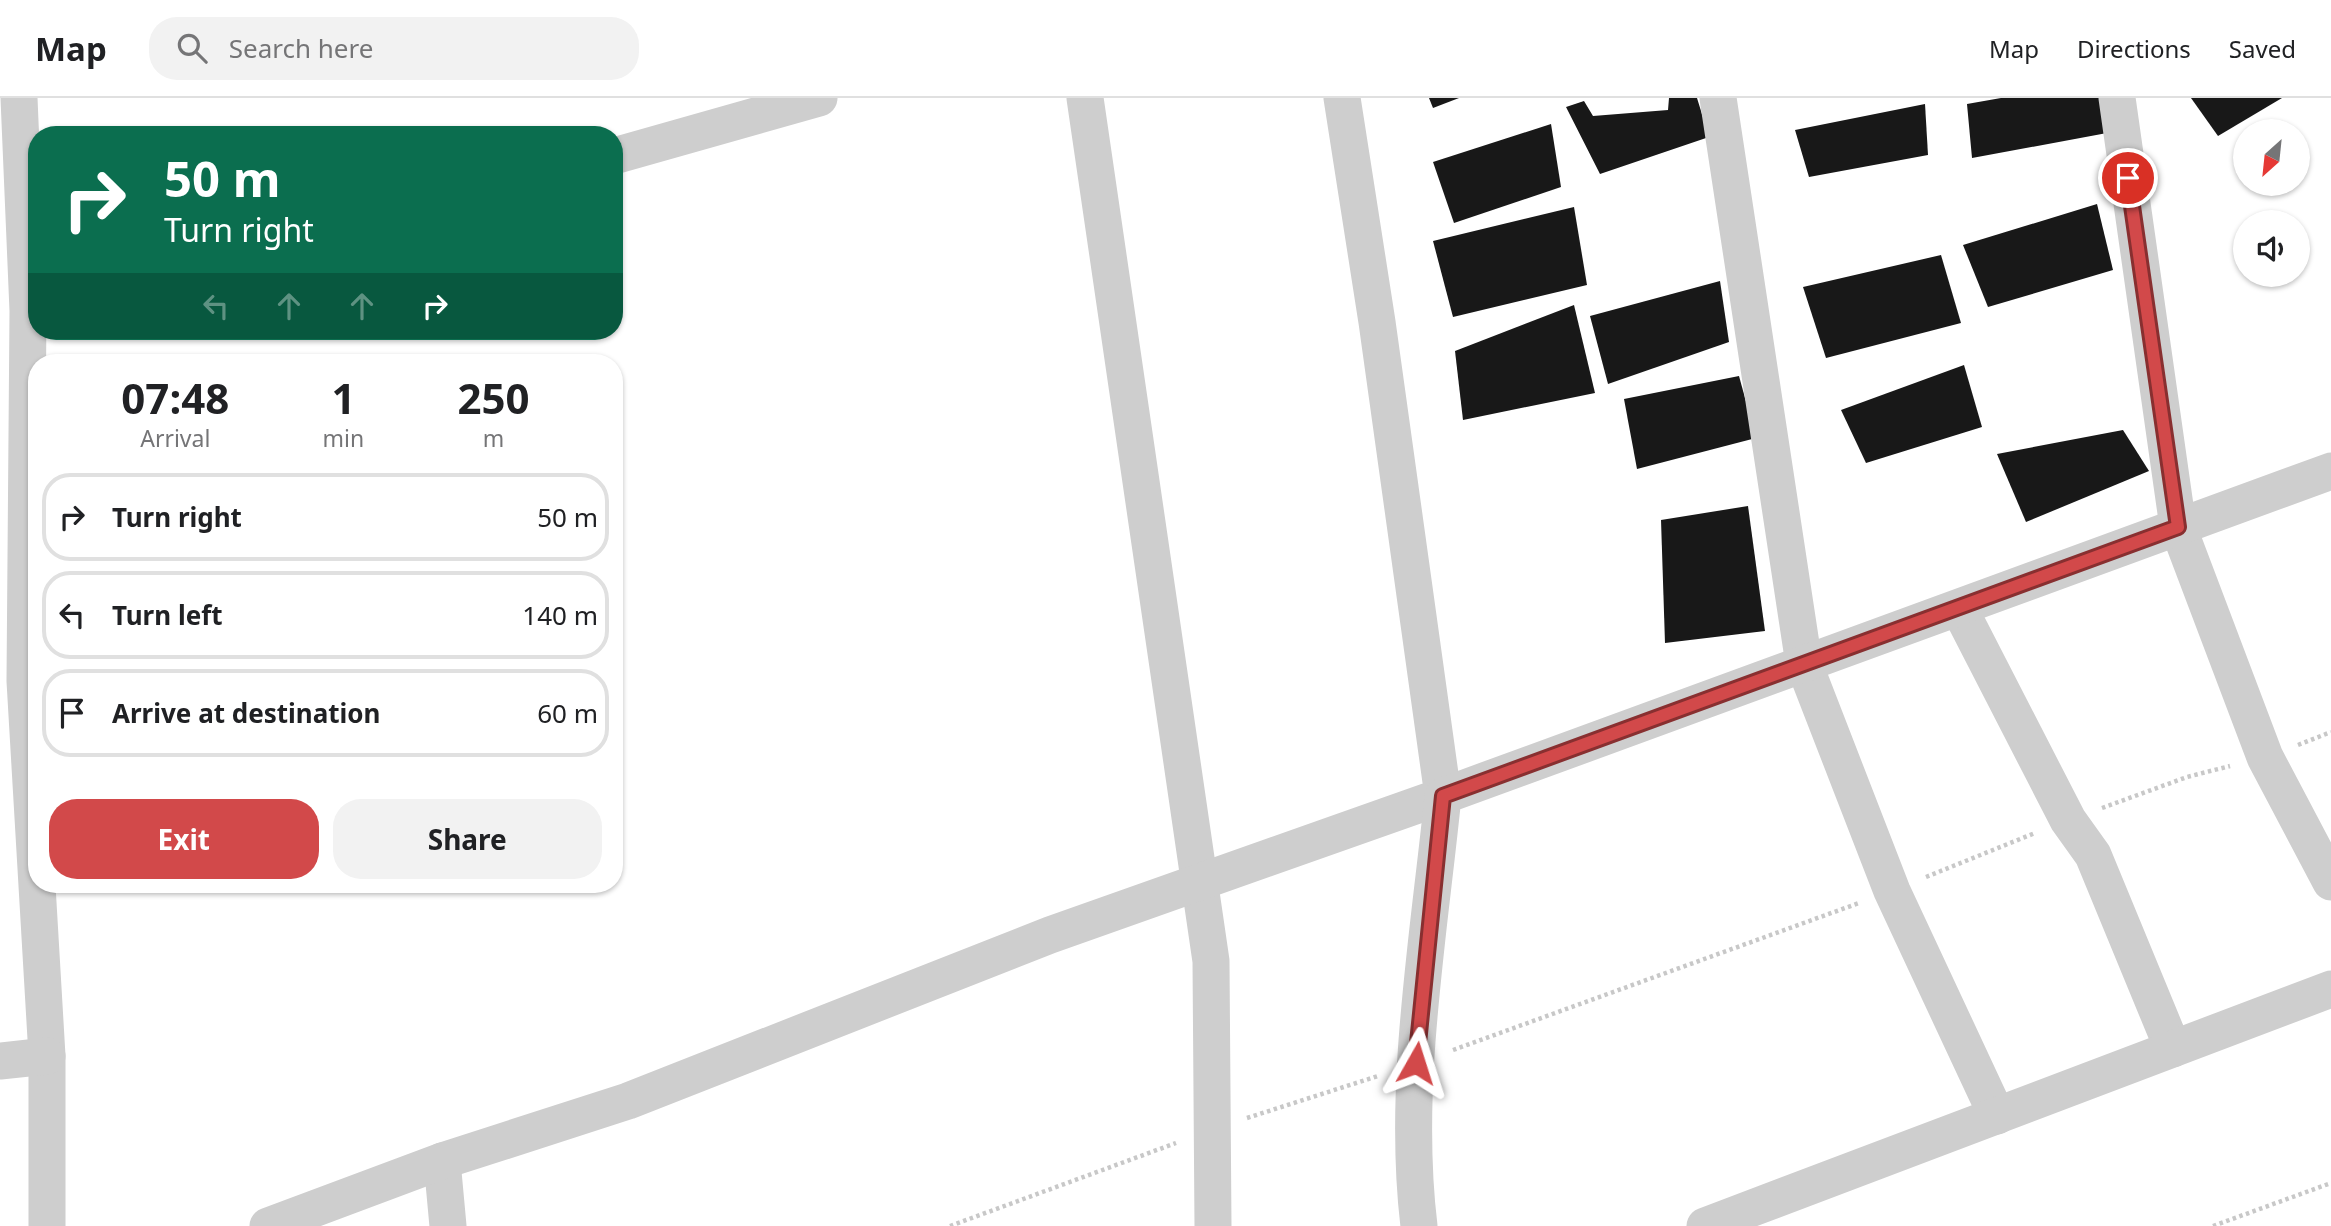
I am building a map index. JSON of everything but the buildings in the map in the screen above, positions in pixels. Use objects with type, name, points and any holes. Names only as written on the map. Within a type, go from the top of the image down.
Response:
[{"type":"street","points":[[623,153],[819,98]]},
{"type":"street","points":[[1085,98],[1211,961],[1213,1226]]},
{"type":"street","points":[[1342,98],[1377,322],[1443,796],[1416,1063],[1415,1194],[1419,1226]]},
{"type":"street","points":[[1718,98],[1804,664],[1892,891],[1997,1116]]},
{"type":"street","points":[[2117,98],[2178,527],[2265,757],[2331,881]]},
{"type":"street","points":[[13,122],[28,270]]},
{"type":"street","points":[[268,1226],[442,1161],[628,1101],[1050,935],[1443,796],[2331,471]]},
{"type":"street","points":[[28,522],[25,681],[28,732]]},
{"type":"street","points":[[1959,608],[2068,820],[2094,855],[2173,1049]]},
{"type":"street","points":[[37,893],[47,1056],[47,1226]]},
{"type":"street","points":[[1705,1226],[2331,989]]},
{"type":"street","points":[[0,1061],[47,1056]]},
{"type":"street","points":[[442,1161],[448,1226]]},
{"type":"path","points":[[950,1226],[1212,1129],[1416,1063],[1892,891],[2068,820],[2187,777],[2265,757],[2331,732]]},
{"type":"path","points":[[2213,1226],[2331,1183]]},
{"type":"route","points":[[1416,1063],[1443,796],[2178,527],[2128,178]]}]
